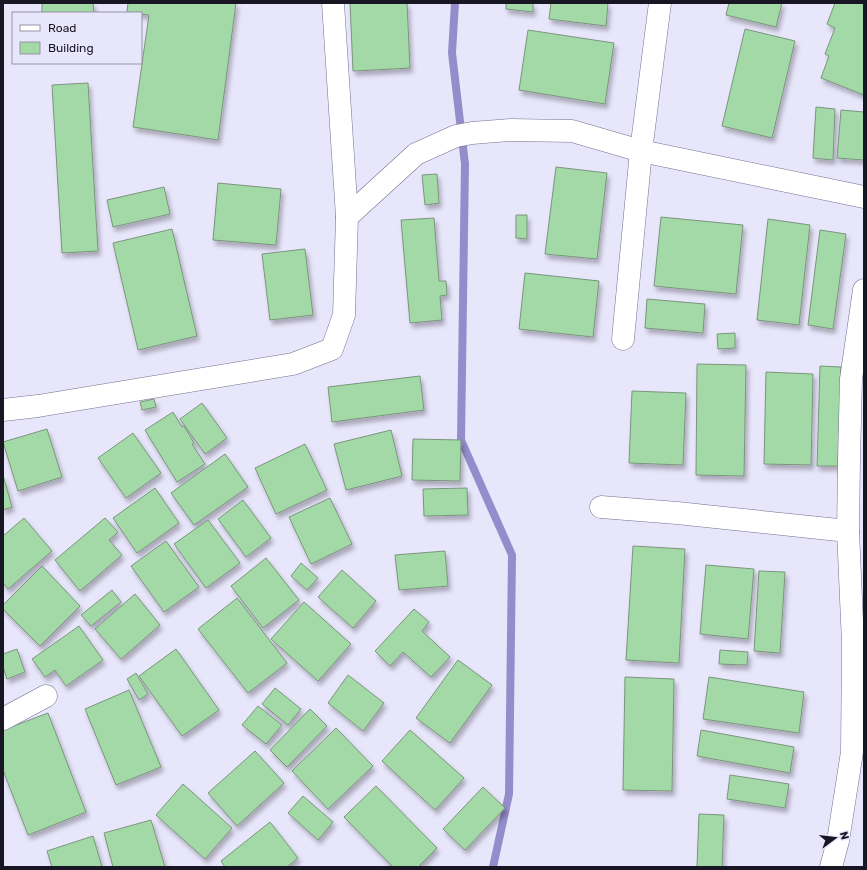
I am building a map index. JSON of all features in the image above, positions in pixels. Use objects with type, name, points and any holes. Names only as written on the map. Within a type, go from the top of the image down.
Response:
[{"type":"street","points":[[3,410],[38,406],[293,364],[332,349],[344,315],[347,217],[333,3]]},
{"type":"street","points":[[623,339],[641,151],[660,3]]},
{"type":"street","points":[[347,217],[416,154],[464,135],[511,130],[572,131],[641,151],[864,197]]},
{"type":"street","points":[[831,867],[858,752],[848,531],[851,379],[864,290]]},
{"type":"street","points":[[601,507],[677,513],[848,531]]},
{"type":"street","points":[[3,718],[46,696]]},
{"type":"building","points":[[42,3],[93,3],[94,12],[42,12]]},
{"type":"building","points":[[128,3],[236,3],[218,140],[133,127],[149,15],[142,14],[142,12],[127,12]]},
{"type":"building","points":[[350,3],[407,3],[410,68],[353,71]]},
{"type":"building","points":[[506,3],[533,3],[533,12],[506,9]]},
{"type":"building","points":[[551,3],[608,3],[606,26],[549,19]]},
{"type":"building","points":[[729,3],[782,3],[776,27],[726,15]]},
{"type":"building","points":[[835,3],[864,4],[864,95],[821,78],[829,56],[825,54],[835,28],[827,24]]},
{"type":"building","points":[[745,29],[795,41],[772,138],[722,126]]},
{"type":"building","points":[[528,30],[614,43],[605,104],[519,90]]},
{"type":"building","points":[[88,83],[98,251],[62,253],[52,85]]},
{"type":"building","points":[[816,107],[835,109],[833,160],[813,158]]},
{"type":"building","points":[[841,110],[864,112],[864,160],[837,158]]},
{"type":"building","points":[[556,167],[607,173],[597,259],[545,254]]},
{"type":"building","points":[[437,174],[439,203],[425,205],[422,175]]},
{"type":"building","points":[[218,183],[281,189],[276,245],[213,240]]},
{"type":"building","points":[[164,187],[170,214],[113,227],[107,200]]},
{"type":"building","points":[[516,215],[527,215],[527,239],[516,238]]},
{"type":"building","points":[[661,217],[743,225],[736,294],[654,286]]},
{"type":"building","points":[[434,218],[439,281],[446,281],[447,295],[440,296],[442,320],[410,323],[401,220]]},
{"type":"building","points":[[768,219],[810,225],[799,325],[757,320]]},
{"type":"building","points":[[172,229],[197,336],[138,350],[113,243]]},
{"type":"building","points":[[820,230],[846,234],[833,329],[808,325]]},
{"type":"building","points":[[305,249],[313,315],[270,320],[262,254]]},
{"type":"building","points":[[525,273],[599,281],[593,337],[519,329]]},
{"type":"building","points":[[647,299],[705,304],[703,333],[645,328]]},
{"type":"building","points":[[735,333],[735,348],[718,349],[717,334]]},
{"type":"building","points":[[697,364],[746,365],[744,476],[696,475]]},
{"type":"building","points":[[820,366],[841,367],[838,466],[817,466]]},
{"type":"building","points":[[766,372],[813,374],[811,465],[764,464]]},
{"type":"building","points":[[420,376],[424,410],[332,422],[328,387]]},
{"type":"building","points":[[632,391],[686,393],[683,465],[629,463]]},
{"type":"building","points":[[154,399],[156,407],[142,410],[140,402]]},
{"type":"building","points":[[202,403],[227,438],[205,454],[180,419]]},
{"type":"building","points":[[173,412],[182,427],[184,426],[194,443],[192,444],[205,464],[177,482],[145,430]]},
{"type":"building","points":[[47,429],[62,477],[18,491],[3,442]]},
{"type":"building","points":[[391,430],[402,476],[346,490],[334,444]]},
{"type":"building","points":[[133,433],[161,473],[126,498],[98,458]]},
{"type":"building","points":[[413,439],[461,440],[460,481],[412,480]]},
{"type":"building","points":[[305,444],[327,490],[276,514],[255,468]]},
{"type":"building","points":[[225,454],[248,487],[194,525],[171,493]]},
{"type":"building","points":[[3,475],[12,507],[3,510]]},
{"type":"building","points":[[155,488],[179,523],[137,553],[113,518]]},
{"type":"building","points":[[467,488],[468,515],[424,516],[423,489]]},
{"type":"building","points":[[330,498],[352,544],[311,564],[289,517]]},
{"type":"building","points":[[243,500],[271,538],[246,557],[218,519]]},
{"type":"building","points":[[24,518],[52,551],[8,589],[3,583],[3,536]]},
{"type":"building","points":[[105,518],[118,532],[109,540],[122,555],[80,591],[55,560]]},
{"type":"building","points":[[208,520],[240,563],[206,588],[174,544]]},
{"type":"building","points":[[166,541],[199,587],[164,612],[131,566]]},
{"type":"building","points":[[633,546],[685,549],[679,663],[626,660]]},
{"type":"building","points":[[445,551],[448,586],[399,590],[395,555]]},
{"type":"building","points":[[266,558],[299,600],[263,628],[231,586]]},
{"type":"building","points":[[301,563],[318,578],[307,590],[291,576]]},
{"type":"building","points":[[706,565],[754,569],[748,639],[700,634]]},
{"type":"building","points":[[42,566],[80,606],[40,646],[3,609],[3,605]]},
{"type":"building","points":[[342,570],[376,601],[353,628],[318,597]]},
{"type":"building","points":[[759,571],[785,572],[780,653],[754,651]]},
{"type":"building","points":[[112,590],[121,602],[91,626],[81,615]]},
{"type":"building","points":[[135,594],[160,625],[121,659],[95,629]]},
{"type":"building","points":[[237,598],[287,663],[248,693],[198,629]]},
{"type":"building","points":[[304,602],[351,644],[318,681],[271,639]]},
{"type":"building","points":[[414,609],[429,622],[422,631],[450,657],[431,677],[403,652],[390,666],[375,651]]},
{"type":"building","points":[[79,626],[103,660],[66,686],[55,670],[45,677],[32,659]]},
{"type":"building","points":[[17,649],[25,672],[7,679],[3,667],[3,654]]},
{"type":"building","points":[[176,649],[219,710],[182,736],[139,676]]},
{"type":"building","points":[[720,650],[748,652],[747,665],[719,664]]},
{"type":"building","points":[[458,660],[492,685],[450,743],[416,718]]},
{"type":"building","points":[[136,673],[148,694],[139,700],[127,679]]},
{"type":"building","points":[[348,675],[384,703],[363,731],[328,703]]},
{"type":"building","points":[[625,677],[674,679],[672,791],[623,790]]},
{"type":"building","points":[[709,677],[804,692],[799,733],[703,719]]},
{"type":"building","points":[[275,688],[301,709],[288,725],[262,704]]},
{"type":"building","points":[[129,690],[161,767],[116,785],[85,709]]},
{"type":"building","points":[[258,706],[282,725],[266,744],[242,725]]},
{"type":"building","points":[[310,709],[327,726],[287,767],[270,750]]},
{"type":"building","points":[[48,713],[86,812],[28,835],[3,770],[3,730]]},
{"type":"building","points":[[336,728],[373,766],[328,809],[292,771]]},
{"type":"building","points":[[410,730],[464,778],[435,810],[382,761]]},
{"type":"building","points":[[701,730],[794,747],[790,773],[697,756]]},
{"type":"building","points":[[255,751],[284,783],[237,826],[208,793]]},
{"type":"building","points":[[730,775],[789,784],[785,808],[727,799]]},
{"type":"building","points":[[183,784],[232,828],[205,859],[156,815]]},
{"type":"building","points":[[376,786],[437,848],[418,867],[393,867],[344,817]]},
{"type":"building","points":[[483,787],[505,808],[465,850],[443,829]]},
{"type":"building","points":[[303,796],[333,822],[318,840],[288,813]]},
{"type":"building","points":[[699,814],[724,815],[722,867],[697,867]]},
{"type":"building","points":[[151,820],[165,867],[113,867],[104,833]]},
{"type":"building","points":[[270,822],[298,858],[287,867],[225,867],[221,861]]},
{"type":"building","points":[[93,836],[102,867],[52,867],[47,851]]},
{"type":"waterway","points":[[455,3],[452,53],[465,164],[461,440],[512,555],[509,794],[493,867]]}]
